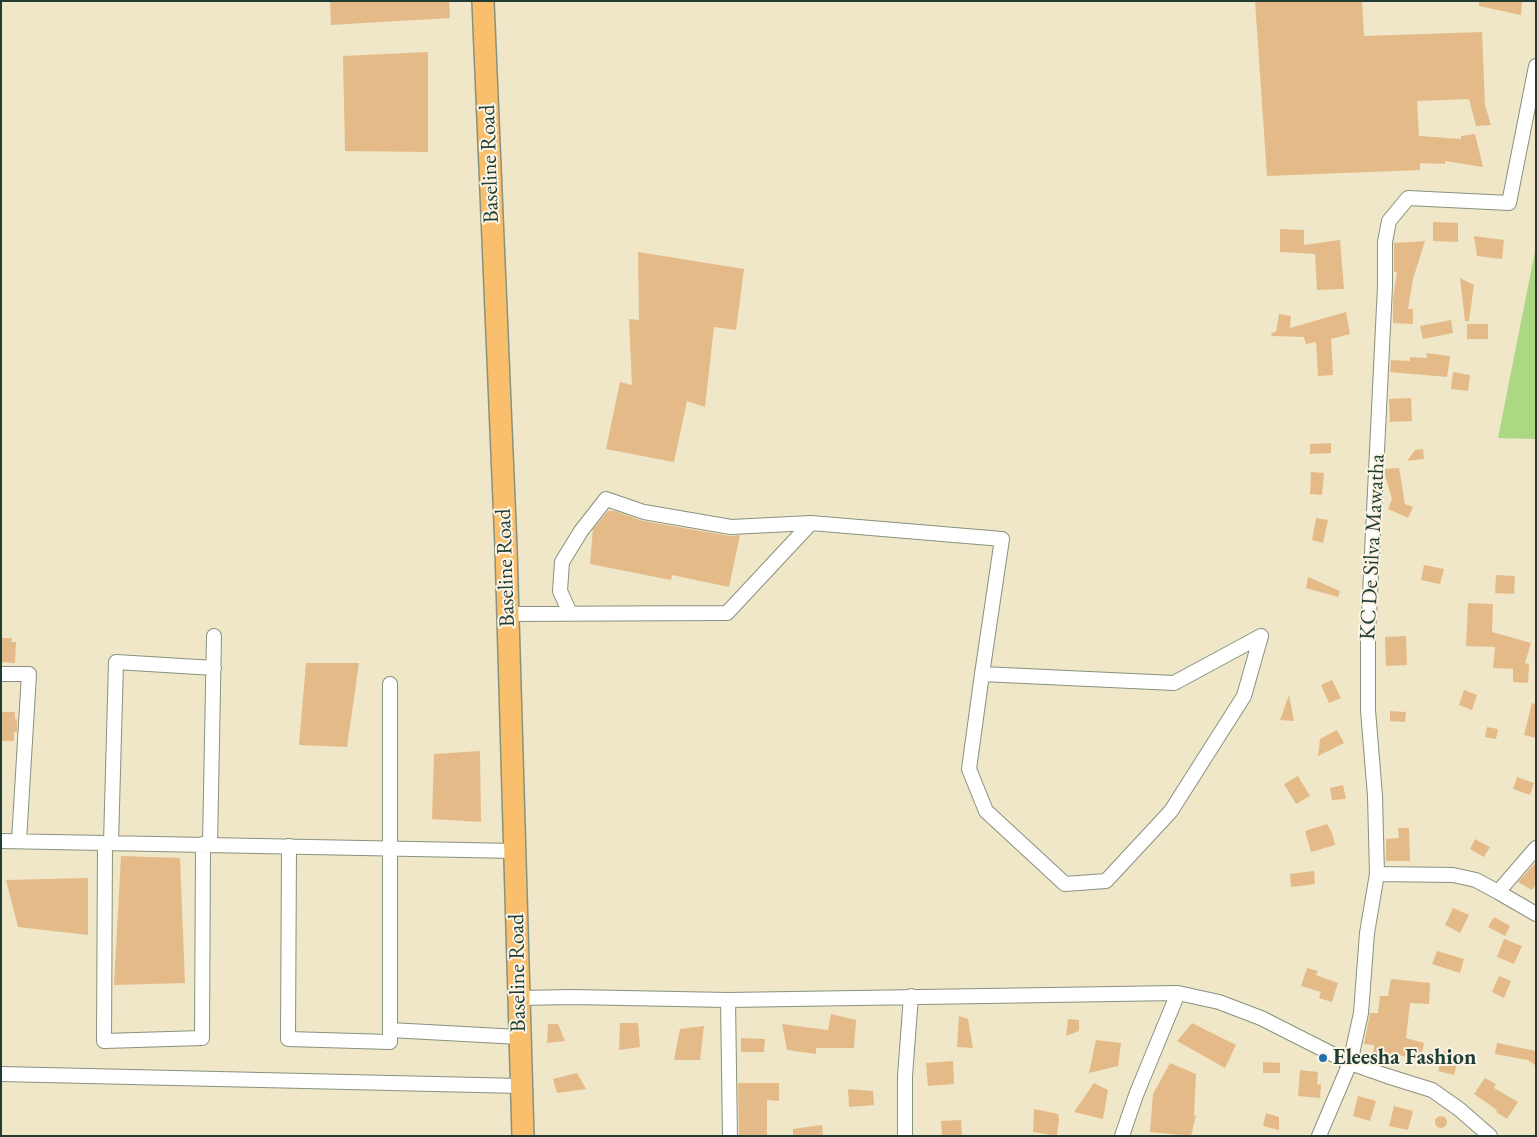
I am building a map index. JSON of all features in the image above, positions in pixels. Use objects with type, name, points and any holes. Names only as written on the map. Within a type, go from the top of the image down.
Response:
[{"type":"main road","name":"Baseline Road","points":[[483,1],[505,528],[523,1136]]},
{"type":"street","name":"KC De Silva Mawatha","points":[[1319,1136],[1350,1063],[1361,1013],[1367,933],[1377,874],[1375,796],[1368,710],[1368,635],[1385,296],[1385,242],[1389,220],[1408,198],[1509,203],[1536,66]]},
{"type":"street","points":[[570,613],[560,591],[562,562],[581,531],[606,499],[644,512],[731,527],[811,523],[1002,539],[982,674],[969,769],[986,811],[1065,884],[1106,881],[1171,811],[1244,696],[1261,636],[1174,683],[982,674]]},
{"type":"street","points":[[507,614],[727,613],[811,523]]},
{"type":"street","points":[[214,636],[214,668],[202,1038],[104,1041],[108,843],[116,662],[214,668]]},
{"type":"street","points":[[1,674],[29,674],[19,841]]},
{"type":"street","points":[[289,846],[288,1039],[390,1042],[390,684]]},
{"type":"street","points":[[1,841],[516,851]]},
{"type":"street","points":[[1498,892],[1536,848]]},
{"type":"street","points":[[1377,874],[1453,874],[1476,880],[1536,914]]},
{"type":"street","points":[[519,998],[572,997],[728,1000],[1178,993],[1219,1002],[1261,1018],[1350,1063],[1432,1090],[1459,1109],[1490,1136]]},
{"type":"street","points":[[1122,1136],[1136,1095],[1178,993]]},
{"type":"street","points":[[905,1136],[905,1076],[911,996]]},
{"type":"street","points":[[728,1000],[730,1136]]},
{"type":"street","points":[[390,1030],[519,1037]]},
{"type":"street","points":[[1,1074],[521,1086]]},
{"type":"green space","points":[[1536,246],[1536,439],[1498,438]]},
{"type":"building","points":[[330,1],[449,1],[450,18],[331,25]]},
{"type":"building","points":[[1255,1],[1362,1],[1364,36],[1482,32],[1485,105],[1491,125],[1476,126],[1469,99],[1417,101],[1419,136],[1461,139],[1461,136],[1475,134],[1483,167],[1445,161],[1445,164],[1420,163],[1420,170],[1267,176]]},
{"type":"building","points":[[1479,1],[1522,1],[1521,15],[1479,6]]},
{"type":"building","points":[[428,52],[428,152],[345,151],[343,56]]},
{"type":"building","points":[[1433,222],[1458,223],[1458,242],[1433,241]]},
{"type":"building","points":[[1280,229],[1304,230],[1304,245],[1340,240],[1344,289],[1317,290],[1315,254],[1280,252]]},
{"type":"building","points":[[1474,236],[1504,240],[1502,259],[1477,256]]},
{"type":"building","points":[[1425,241],[1413,279],[1408,309],[1413,309],[1413,324],[1393,323],[1393,299],[1397,272],[1394,272],[1394,243]]},
{"type":"building","points":[[638,252],[744,269],[736,330],[714,327],[705,407],[687,401],[674,462],[606,449],[620,382],[632,385],[629,319],[639,320]]},
{"type":"building","points":[[1460,278],[1474,285],[1469,321],[1465,321]]},
{"type":"building","points":[[1346,312],[1350,334],[1331,339],[1333,375],[1318,376],[1316,342],[1306,344],[1304,337],[1272,336],[1271,333],[1276,332],[1279,314],[1291,316],[1290,328]]},
{"type":"building","points":[[1451,320],[1453,333],[1423,339],[1420,326]]},
{"type":"building","points":[[1467,324],[1488,324],[1488,339],[1467,339]]},
{"type":"building","points":[[1426,353],[1450,356],[1447,377],[1390,372],[1391,360],[1410,361],[1410,357],[1427,358]]},
{"type":"building","points":[[1453,372],[1470,375],[1468,391],[1451,389]]},
{"type":"building","points":[[1411,398],[1412,421],[1390,422],[1389,399]]},
{"type":"building","points":[[1331,443],[1331,453],[1310,454],[1310,444]]},
{"type":"building","points":[[1423,449],[1424,459],[1407,461],[1415,450]]},
{"type":"building","points":[[1399,468],[1405,504],[1413,507],[1408,518],[1388,509],[1392,499],[1385,469]]},
{"type":"building","points":[[1311,472],[1324,473],[1322,495],[1310,494]]},
{"type":"building","points":[[608,511],[615,511],[643,521],[730,536],[740,535],[729,587],[672,575],[671,580],[590,564],[593,529]]},
{"type":"building","points":[[1316,518],[1328,520],[1323,543],[1312,540]]},
{"type":"building","points":[[1424,565],[1444,569],[1440,584],[1421,580]]},
{"type":"building","points":[[1496,575],[1515,576],[1514,594],[1495,593]]},
{"type":"building","points":[[1308,577],[1340,591],[1338,597],[1306,588]]},
{"type":"building","points":[[1468,603],[1493,604],[1492,632],[1531,643],[1525,663],[1529,664],[1528,683],[1513,682],[1513,669],[1493,668],[1495,647],[1466,646]]},
{"type":"building","points":[[1406,636],[1407,665],[1386,666],[1385,637]]},
{"type":"building","points":[[1,638],[12,638],[11,642],[16,642],[15,663],[1,662]]},
{"type":"building","points":[[306,663],[359,663],[347,747],[299,745]]},
{"type":"building","points":[[1332,680],[1341,698],[1329,703],[1321,685]]},
{"type":"building","points":[[1464,690],[1477,695],[1472,710],[1459,705]]},
{"type":"building","points":[[1289,695],[1294,721],[1280,720]]},
{"type":"building","points":[[1532,703],[1536,704],[1536,738],[1524,735]]},
{"type":"building","points":[[1390,711],[1406,712],[1405,722],[1390,721]]},
{"type":"building","points":[[1,712],[15,712],[17,732],[14,732],[14,741],[1,741]]},
{"type":"building","points":[[1487,727],[1498,729],[1496,739],[1485,737]]},
{"type":"building","points":[[1337,730],[1344,743],[1318,756],[1320,739]]},
{"type":"building","points":[[480,751],[481,822],[432,819],[434,754]]},
{"type":"building","points":[[1298,776],[1310,796],[1296,804],[1284,784]]},
{"type":"building","points":[[1517,777],[1534,783],[1530,795],[1513,789]]},
{"type":"building","points":[[1343,785],[1346,799],[1332,800],[1330,788]]},
{"type":"building","points":[[1327,824],[1335,845],[1311,852],[1305,831]]},
{"type":"building","points":[[1398,828],[1409,828],[1410,861],[1386,861],[1386,839],[1399,838]]},
{"type":"building","points":[[1475,839],[1490,847],[1484,857],[1470,849]]},
{"type":"building","points":[[121,856],[180,858],[185,983],[114,985]]},
{"type":"building","points":[[1536,862],[1536,884],[1532,890],[1518,882]]},
{"type":"building","points":[[1314,871],[1315,884],[1291,887],[1290,874]]},
{"type":"building","points":[[88,878],[88,935],[18,927],[6,880]]},
{"type":"building","points":[[1453,908],[1469,915],[1460,933],[1445,925]]},
{"type":"building","points":[[1494,917],[1510,926],[1505,936],[1488,927]]},
{"type":"building","points":[[1504,939],[1522,946],[1514,964],[1497,957]]},
{"type":"building","points":[[1437,951],[1464,959],[1460,973],[1432,964]]},
{"type":"building","points":[[1307,968],[1318,971],[1316,975],[1338,983],[1332,1002],[1319,998],[1321,992],[1301,986]]},
{"type":"building","points":[[1499,976],[1511,981],[1504,998],[1492,992]]},
{"type":"building","points":[[1391,979],[1430,983],[1429,1004],[1410,1003],[1406,1038],[1424,1043],[1420,1061],[1396,1054],[1396,1058],[1389,1056],[1388,1059],[1373,1058],[1374,1045],[1364,1044],[1370,1013],[1378,1013],[1380,996],[1388,996]]},
{"type":"building","points":[[831,1014],[856,1020],[854,1048],[816,1048],[816,1054],[787,1050],[782,1024],[828,1030]]},
{"type":"building","points":[[959,1016],[968,1019],[973,1048],[957,1047]]},
{"type":"building","points":[[1068,1019],[1079,1020],[1079,1031],[1066,1036]]},
{"type":"building","points":[[620,1023],[638,1023],[640,1047],[619,1050]]},
{"type":"building","points":[[1192,1023],[1236,1045],[1225,1068],[1177,1041]]},
{"type":"building","points":[[548,1024],[558,1024],[565,1041],[547,1043]]},
{"type":"building","points":[[704,1026],[700,1060],[674,1060],[680,1029]]},
{"type":"building","points":[[741,1038],[765,1039],[764,1052],[741,1052]]},
{"type":"building","points":[[1096,1040],[1121,1043],[1118,1066],[1089,1073]]},
{"type":"building","points":[[1497,1043],[1536,1051],[1536,1066],[1528,1060],[1495,1054]]},
{"type":"building","points":[[1444,1051],[1459,1055],[1454,1075],[1438,1071]]},
{"type":"building","points":[[953,1061],[954,1084],[928,1086],[926,1063]]},
{"type":"building","points":[[1263,1062],[1280,1063],[1280,1073],[1263,1073]]},
{"type":"building","points":[[1170,1063],[1196,1074],[1194,1116],[1196,1115],[1191,1136],[1150,1132],[1153,1094]]},
{"type":"building","points":[[1300,1070],[1318,1072],[1317,1084],[1321,1085],[1320,1098],[1298,1096]]},
{"type":"building","points":[[577,1073],[586,1089],[557,1093],[553,1079]]},
{"type":"building","points":[[1485,1078],[1496,1084],[1494,1088],[1518,1102],[1507,1119],[1474,1094]]},
{"type":"building","points":[[738,1083],[779,1083],[779,1101],[767,1100],[767,1136],[739,1136]]},
{"type":"building","points":[[1094,1083],[1108,1090],[1103,1119],[1074,1112]]},
{"type":"building","points":[[848,1089],[873,1091],[874,1105],[849,1107]]},
{"type":"building","points":[[1358,1096],[1376,1101],[1370,1121],[1353,1116]]},
{"type":"building","points":[[1394,1106],[1413,1111],[1408,1130],[1389,1126]]},
{"type":"building","points":[[1034,1109],[1058,1114],[1057,1136],[1033,1132]]},
{"type":"building","points":[[1266,1113],[1279,1117],[1279,1130],[1263,1126]]},
{"type":"building","points":[[1441,1116],[1447,1122],[1441,1128],[1435,1122]]},
{"type":"building","points":[[961,1120],[962,1136],[942,1136],[941,1121]]},
{"type":"building","points":[[822,1125],[823,1136],[793,1136],[793,1129]]},
{"type":"place","name":"Eleesha Fashion","points":[[1323,1058]]}]
